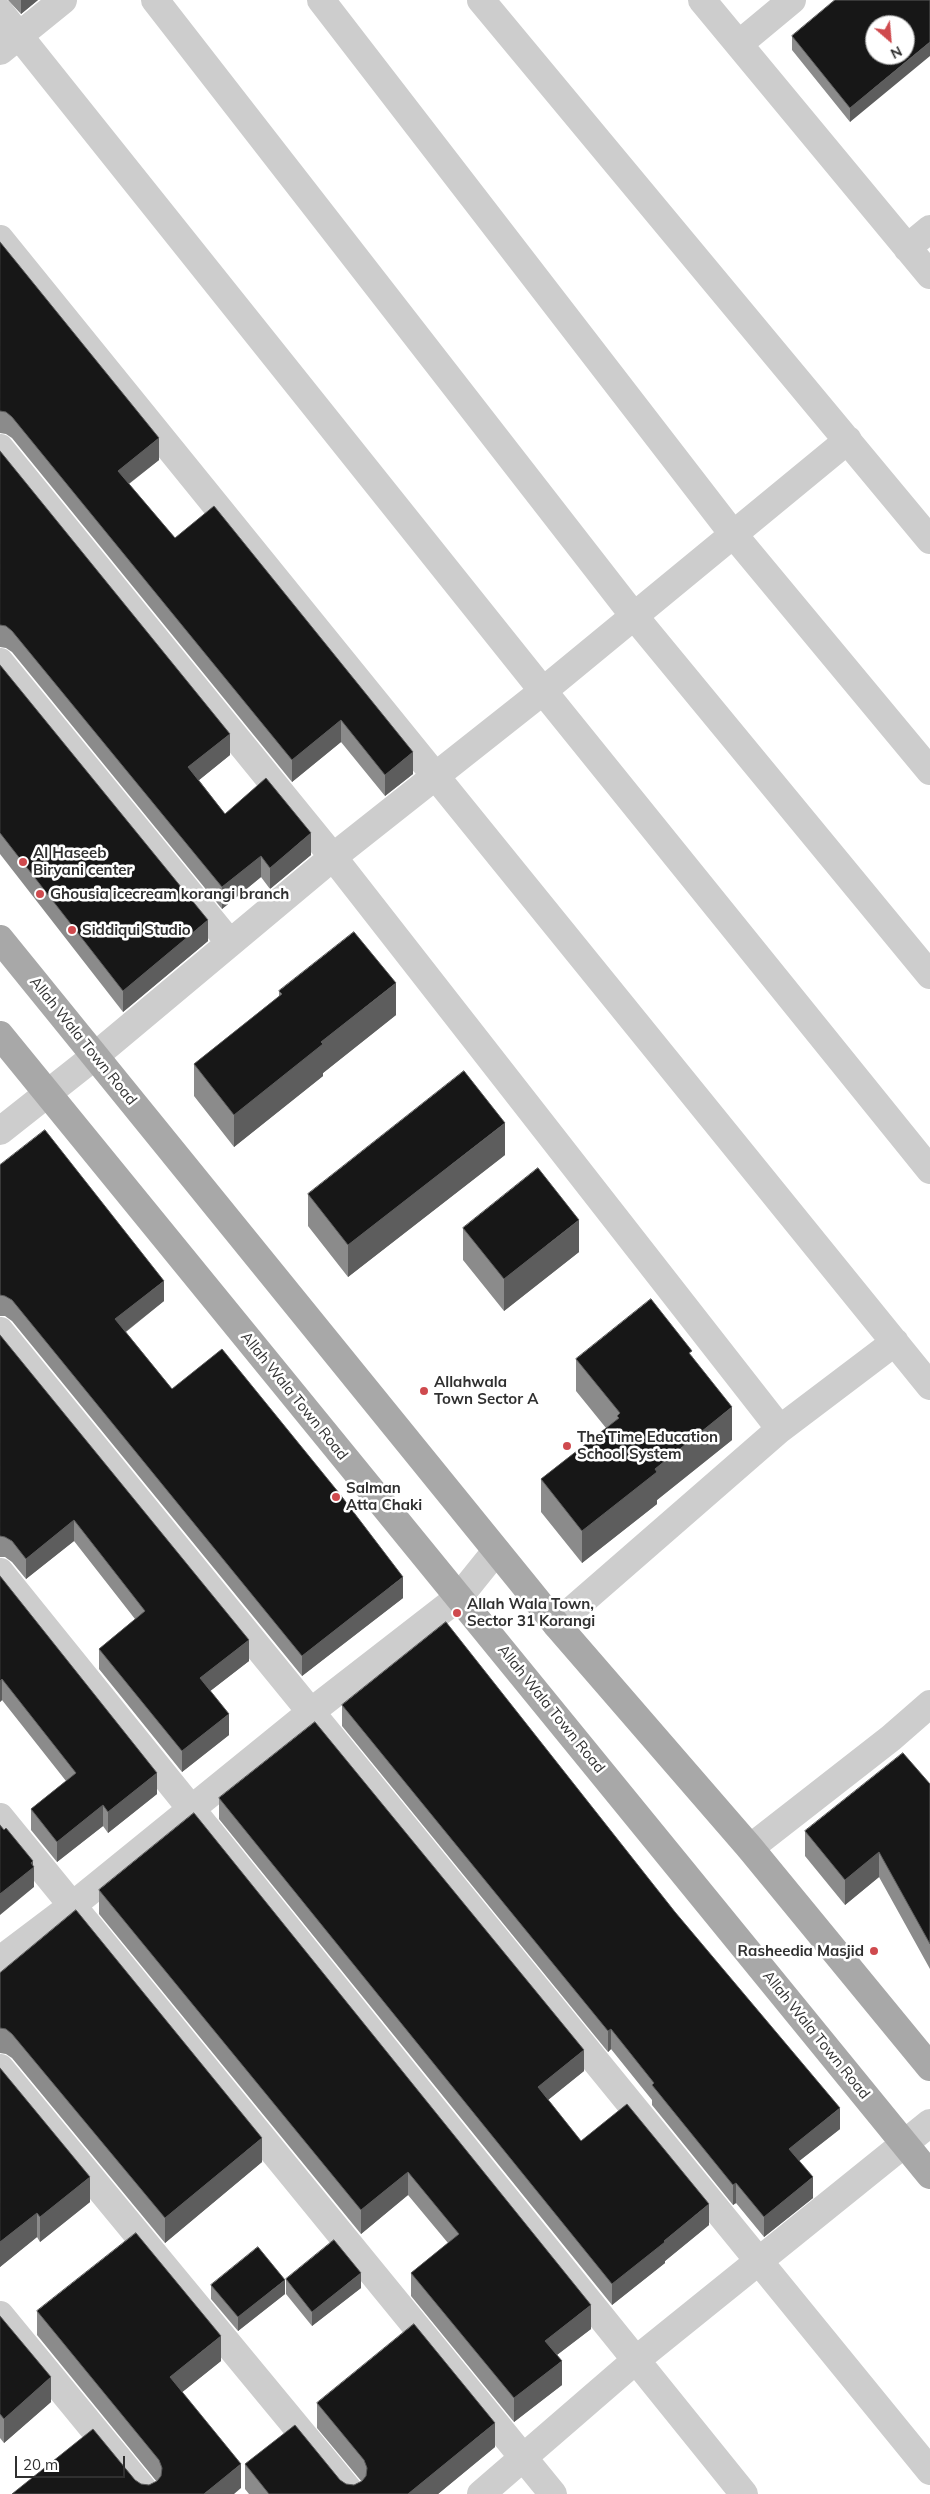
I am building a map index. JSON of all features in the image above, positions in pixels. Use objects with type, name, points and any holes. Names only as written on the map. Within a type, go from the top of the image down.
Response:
[{"type":"main road","name":"Allah Wala Town Road","points":[[0,939],[556,1624],[750,1848],[930,2067]]},
{"type":"main road","name":"Allah Wala Town Road","points":[[0,1035],[930,2175]]},
{"type":"street","points":[[10,43],[63,0]]},
{"type":"street","points":[[155,0],[634,616],[930,975]]},
{"type":"street","points":[[320,0],[733,534],[930,771]]},
{"type":"street","points":[[481,0],[930,540]]},
{"type":"street","points":[[702,0],[930,275]]},
{"type":"street","points":[[739,44],[792,0]]},
{"type":"street","points":[[0,12],[10,43],[543,691],[930,1170]]},
{"type":"street","points":[[907,248],[930,229]]},
{"type":"street","points":[[0,239],[930,1386]]},
{"type":"street","points":[[0,1131],[95,1056],[333,857],[438,777],[848,440]]},
{"type":"street","points":[[0,448],[333,857],[780,1429]]},
{"type":"street","points":[[0,662],[230,943]]},
{"type":"street","points":[[0,1331],[312,1710],[930,2471]]},
{"type":"street","points":[[556,1624],[780,1429],[895,1342]]},
{"type":"street","points":[[0,1960],[73,1905],[312,1710],[459,1597],[496,1551]]},
{"type":"street","points":[[0,1572],[744,2494]]},
{"type":"street","points":[[750,1848],[899,1748],[930,1704]]},
{"type":"street","points":[[0,1817],[524,2456],[553,2494]]},
{"type":"street","points":[[0,2068],[352,2494]]},
{"type":"street","points":[[481,2494],[636,2360],[930,2123]]},
{"type":"street","points":[[0,2315],[147,2494]]},
{"type":"building","points":[[835,0],[930,0],[930,42],[915,54],[915,15],[865,15],[865,65],[902,65],[850,108],[792,36]]},
{"type":"building","points":[[0,242],[159,438],[118,471],[175,538],[214,506],[413,752],[385,775],[341,720],[292,760],[12,417],[6,412],[0,411]]},
{"type":"building","points":[[0,451],[230,734],[188,767],[225,814],[266,778],[311,833],[270,868],[261,856],[222,887],[12,631],[6,626],[0,625]]},
{"type":"building","points":[[0,665],[208,920],[123,991],[0,833]]},
{"type":"building","points":[[354,932],[396,983],[321,1042],[323,1044],[234,1115],[194,1064],[282,994],[279,991]]},
{"type":"building","points":[[464,1071],[505,1123],[348,1245],[308,1194]]},
{"type":"building","points":[[45,1130],[164,1281],[115,1319],[172,1389],[222,1349],[339,1493],[403,1577],[302,1656],[12,1300],[0,1295],[0,1165]]},
{"type":"building","points":[[538,1168],[579,1220],[504,1279],[463,1228]]},
{"type":"building","points":[[651,1299],[692,1351],[689,1353],[732,1407],[655,1469],[657,1472],[582,1531],[541,1479],[619,1418],[617,1416],[620,1413],[576,1359]]},
{"type":"building","points":[[0,1335],[249,1640],[200,1678],[229,1714],[182,1751],[99,1649],[145,1611],[74,1520],[26,1559],[12,1541],[0,1536]]},
{"type":"building","points":[[0,1576],[157,1773],[108,1812],[103,1805],[57,1842],[31,1809],[76,1773],[2,1679],[0,1681]]},
{"type":"building","points":[[446,1622],[675,1912],[840,2108],[789,2149],[813,2177],[764,2217],[736,2183],[733,2185],[652,2085],[654,2083],[611,2029],[608,2031],[342,1705]]},
{"type":"building","points":[[315,1722],[584,2050],[538,2087],[581,2141],[627,2104],[709,2204],[612,2284],[219,1798]]},
{"type":"building","points":[[903,1753],[930,1784],[930,1944],[879,1852],[845,1880],[805,1831]]},
{"type":"building","points":[[194,1813],[591,2305],[545,2341],[562,2361],[514,2398],[411,2273],[459,2234],[408,2172],[361,2210],[99,1890]]},
{"type":"building","points":[[0,1825],[4,1830],[6,1828],[33,1861],[31,1863],[34,1867],[0,1894]]},
{"type":"building","points":[[76,1910],[262,2138],[165,2218],[12,2034],[6,2029],[0,2028],[0,1973]]},
{"type":"building","points":[[0,2068],[90,2177],[40,2217],[37,2213],[0,2242]]},
{"type":"building","points":[[136,2233],[221,2336],[170,2377],[241,2464],[204,2494],[12,2494],[93,2429],[135,2480],[141,2484],[149,2485],[157,2481],[161,2476],[162,2468],[159,2460],[37,2311]]},
{"type":"building","points":[[334,2240],[361,2273],[312,2312],[286,2279]]},
{"type":"building","points":[[258,2247],[285,2280],[238,2317],[211,2285]]},
{"type":"building","points":[[0,2316],[51,2377],[4,2419],[0,2414]]},
{"type":"building","points":[[414,2324],[495,2423],[408,2494],[269,2494],[245,2464],[295,2425],[340,2480],[346,2484],[354,2485],[362,2481],[366,2476],[367,2468],[364,2460],[317,2403]]},
{"type":"place","name":"Al Haseeb Biryani center","points":[[23,862]]},
{"type":"place","name":"Ghousia icecream korangi branch","points":[[40,894]]},
{"type":"place","name":"Siddiqui Studio","points":[[72,930]]},
{"type":"place","name":"Allahwala Town Sector A","points":[[424,1391]]},
{"type":"place","name":"The Time Education School System","points":[[567,1446]]},
{"type":"place","name":"Salman Atta Chaki","points":[[336,1497]]},
{"type":"place","name":"Allah Wala Town, Sector 31 Korangi","points":[[457,1613]]},
{"type":"place","name":"Rasheedia Masjid","points":[[874,1951]]}]
